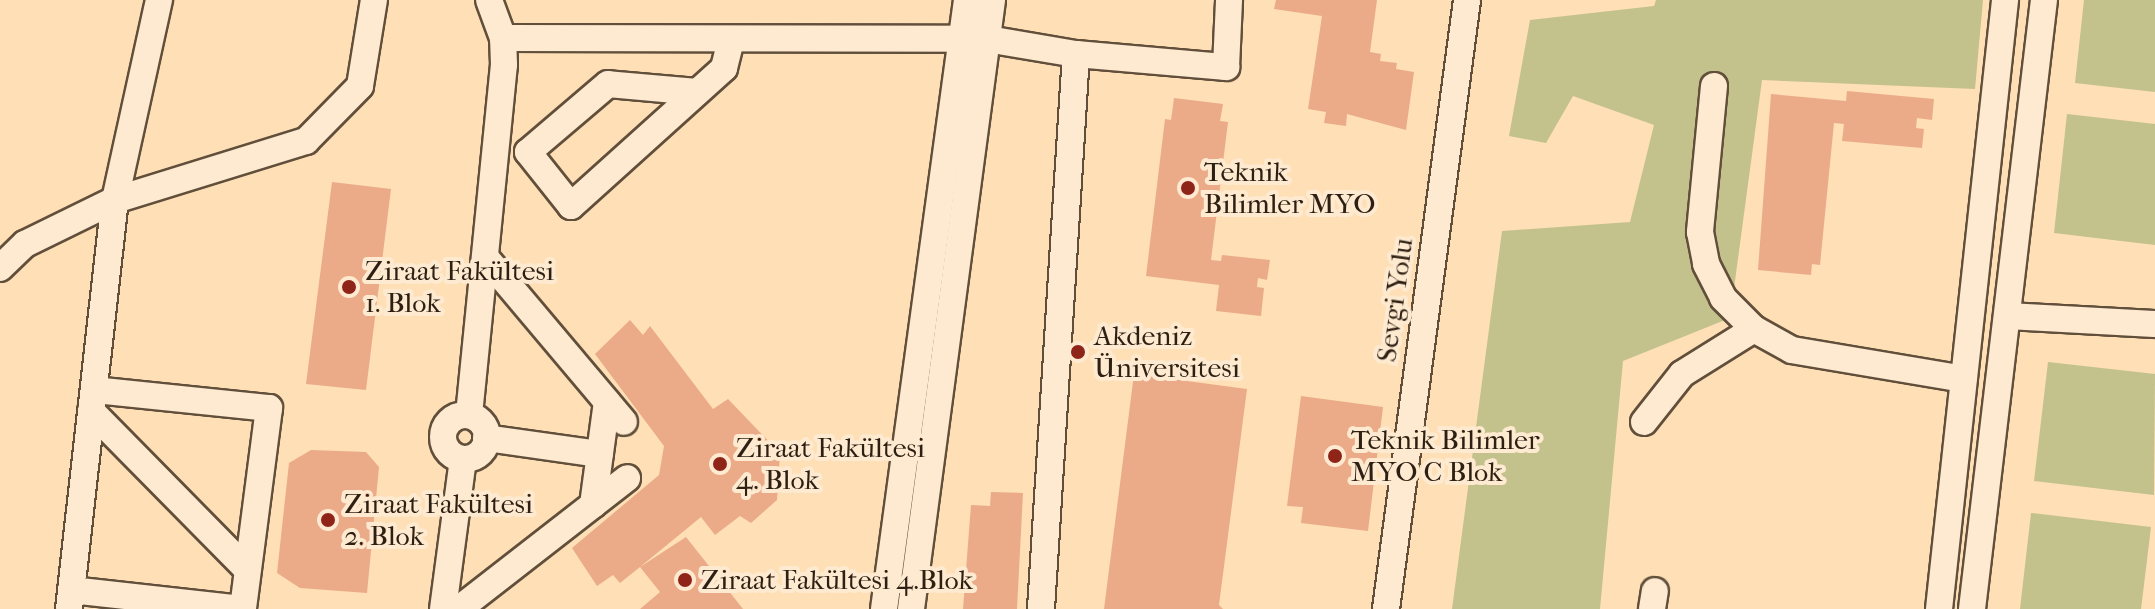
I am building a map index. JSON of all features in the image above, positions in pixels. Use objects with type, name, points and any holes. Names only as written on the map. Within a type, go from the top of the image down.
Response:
[{"type":"street","points":[[93,400],[269,408],[242,609],[70,599],[115,200],[159,0]]},
{"type":"street","points":[[0,268],[25,244],[115,200],[306,141],[360,86],[374,0]]},
{"type":"street","points":[[469,415],[486,258],[503,38],[489,0]]},
{"type":"street","points":[[911,609],[974,40],[967,0]]},
{"type":"street","points":[[884,609],[974,40],[992,0]]},
{"type":"street","points":[[503,38],[974,40],[1076,54],[1226,67],[1229,0]]},
{"type":"street","name":"Sevgi Yolu","points":[[1386,609],[1467,0]]},
{"type":"street","points":[[1939,609],[2005,0]]},
{"type":"street","points":[[1972,609],[2044,0]]},
{"type":"street","points":[[697,92],[608,84],[528,152],[571,206],[724,68],[731,40]]},
{"type":"street","points":[[1041,609],[1076,54]]},
{"type":"street","points":[[1714,86],[1702,248],[1717,289],[1754,329],[1792,350],[1964,379]]},
{"type":"street","points":[[486,258],[616,412],[600,454],[593,505]]},
{"type":"street","points":[[2007,316],[2155,324]]},
{"type":"street","points":[[1644,422],[1682,374],[1754,329]]},
{"type":"street","points":[[93,400],[248,570]]},
{"type":"street","points":[[469,415],[483,425],[486,438],[476,456],[463,459],[446,449],[443,432],[453,418],[469,415]]},
{"type":"street","points":[[486,438],[600,454]]},
{"type":"street","points":[[443,609],[463,459]]},
{"type":"street","points":[[459,609],[489,600],[627,478]]},
{"type":"shaded area","points":[[1656,0],[1983,0],[1975,89],[1762,80],[1730,318],[1623,361],[1600,609],[1452,609],[1502,231],[1630,222],[1654,125],[1573,96],[1546,143],[1509,136],[1530,20],[1654,6]]},
{"type":"shaded area","points":[[2084,0],[2155,0],[2155,92],[2075,83]]},
{"type":"shaded area","points":[[2067,114],[2155,124],[2155,245],[2054,233]]},
{"type":"shaded area","points":[[2048,362],[2155,374],[2154,495],[2034,481]]},
{"type":"shaded area","points":[[2031,513],[2151,527],[2141,609],[2020,609]]},
{"type":"building","points":[[1276,0],[1377,0],[1370,52],[1381,54],[1380,61],[1397,63],[1396,69],[1414,72],[1406,130],[1347,114],[1346,126],[1324,123],[1326,112],[1308,109],[1322,16],[1274,9]]},
{"type":"building","points":[[1847,91],[1934,99],[1932,120],[1917,118],[1916,128],[1924,129],[1922,148],[1842,141],[1844,124],[1834,123],[1820,265],[1812,264],[1811,275],[1758,270],[1771,94],[1846,101]]},
{"type":"building","name":"Teknik Bilimler MYO","points":[[1174,98],[1223,104],[1220,121],[1228,122],[1211,260],[1221,261],[1222,255],[1270,260],[1267,280],[1258,278],[1257,287],[1264,288],[1261,316],[1216,311],[1219,285],[1146,276],[1165,119],[1171,120]]},
{"type":"building","name":"Ziraat Fakültesi 1. Blok","points":[[332,182],[391,189],[366,390],[306,384]]},
{"type":"building","name":"Ziraat Fakültesi 4. Blok","points":[[630,320],[643,335],[650,326],[713,409],[728,399],[780,453],[777,500],[751,523],[740,516],[715,535],[701,517],[620,583],[613,575],[597,586],[572,548],[659,475],[664,446],[595,354]]},
{"type":"building","points":[[1134,374],[1247,389],[1219,605],[1223,609],[1104,609]]},
{"type":"building","name":"Teknik Bilimler MYO C Blok","points":[[1301,396],[1383,407],[1368,531],[1301,523],[1303,507],[1287,506]]},
{"type":"building","name":"Ziraat Fakültesi 2. Blok","points":[[311,450],[366,452],[379,467],[367,593],[300,588],[277,573],[289,463]]},
{"type":"building","points":[[991,492],[1023,493],[1017,609],[963,609],[971,505],[990,506]]},
{"type":"building","name":"Ziraat Fakültesi 4.Blok","points":[[686,537],[743,609],[640,609],[660,592],[640,567]]},
{"type":"place","name":"Teknik Bilimler MYO","points":[[1188,188]]},
{"type":"place","name":"Ziraat Fakültesi 1. Blok","points":[[349,287]]},
{"type":"place","name":"Akdeniz Üniversitesi","points":[[1078,352]]},
{"type":"place","name":"Teknik Bilimler MYO C Blok","points":[[1335,456]]},
{"type":"place","name":"Ziraat Fakültesi 4. Blok","points":[[720,464]]},
{"type":"place","name":"Ziraat Fakültesi 2. Blok","points":[[328,520]]},
{"type":"place","name":"Ziraat Fakültesi 4.Blok","points":[[685,580]]}]
